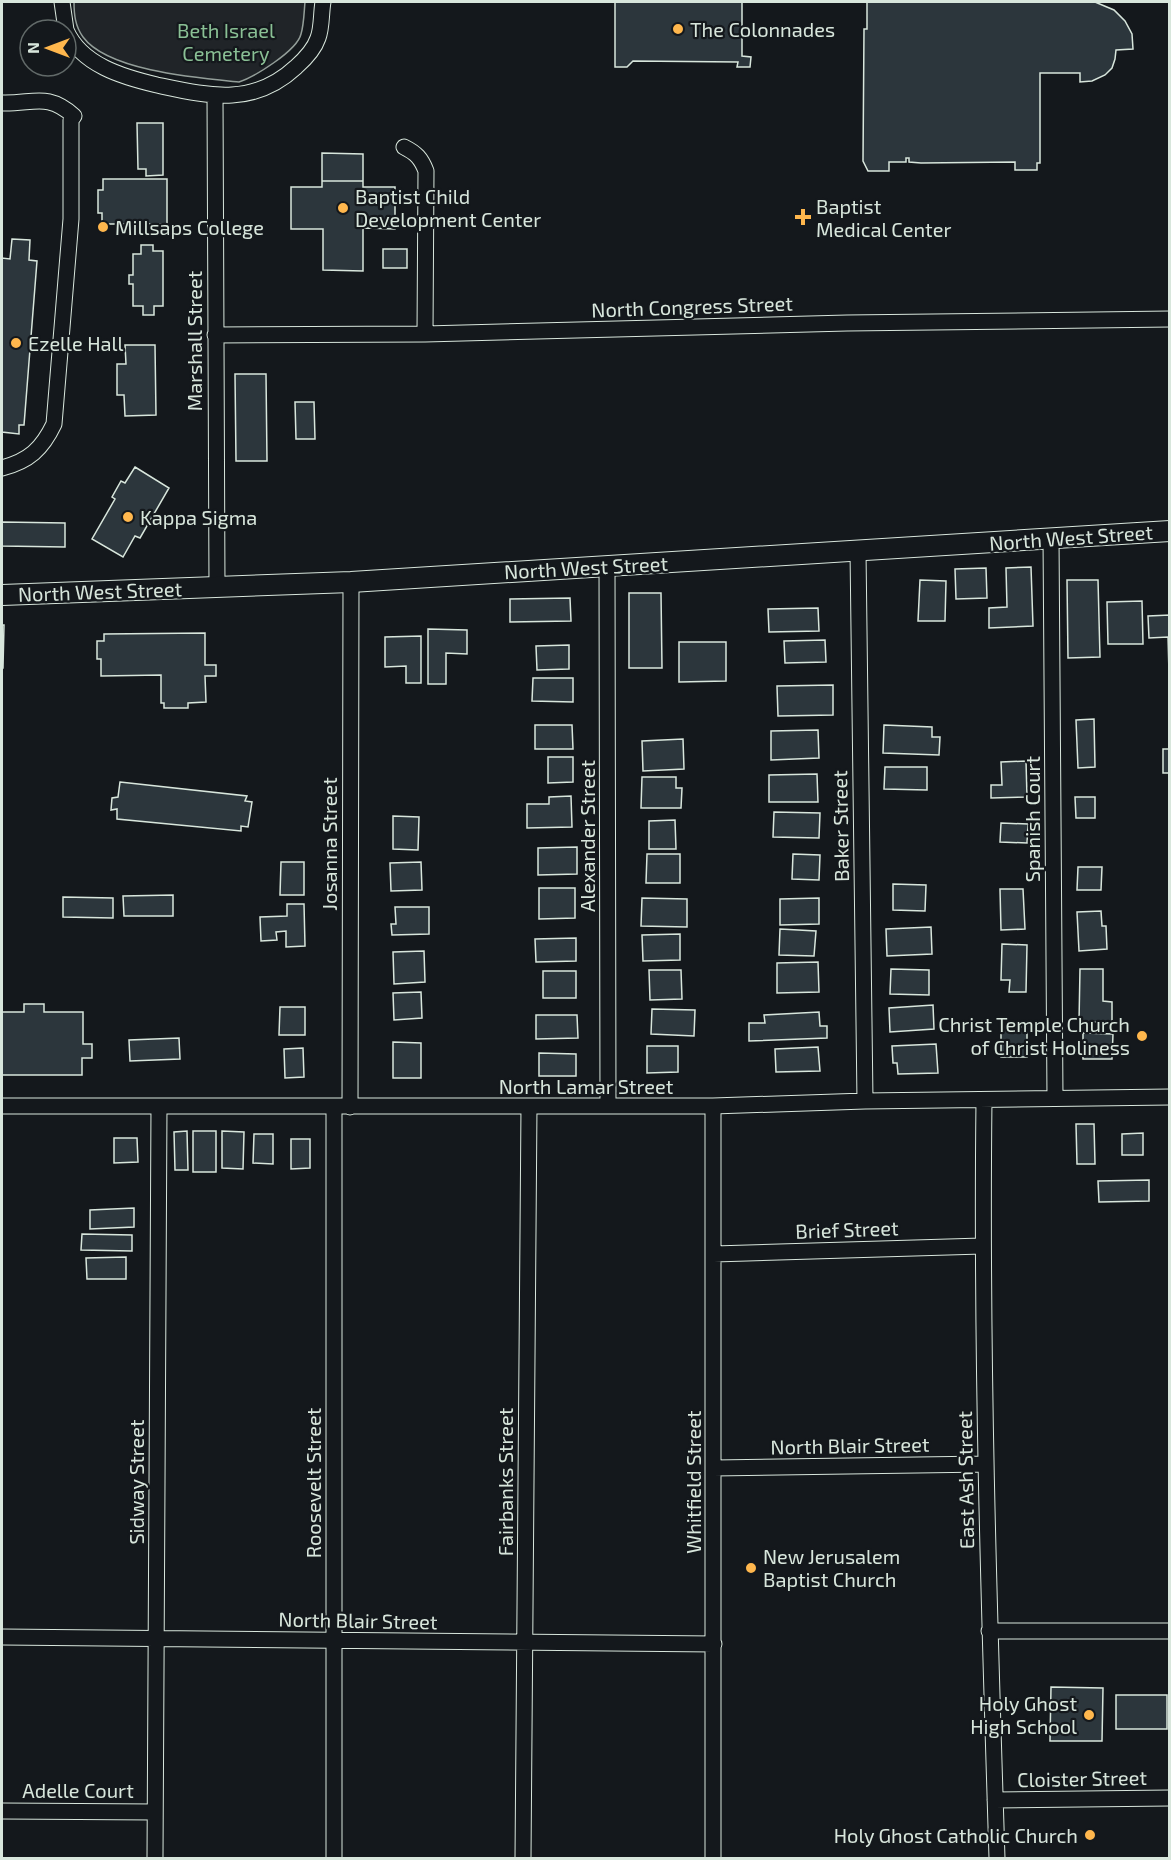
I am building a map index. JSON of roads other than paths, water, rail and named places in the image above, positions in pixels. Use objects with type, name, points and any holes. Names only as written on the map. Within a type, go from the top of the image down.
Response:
[{"type":"street","points":[[62,2],[64,18]]},
{"type":"street","points":[[78,49],[86,57],[124,75],[150,83],[202,95],[254,93],[288,75],[308,56],[319,37],[323,2]]},
{"type":"street","name":"Marshall Street","points":[[215,95],[217,586]]},
{"type":"street","points":[[2,103],[49,100],[61,105],[74,116],[71,120],[71,219],[54,424],[45,444],[34,454],[2,468]]},
{"type":"street","points":[[404,147],[415,152],[426,171],[425,334]]},
{"type":"street","name":"North Congress Street","points":[[215,335],[425,334],[847,323],[1170,319]]},
{"type":"street","name":"North West Street","points":[[2,594],[351,582],[1170,531]]},
{"type":"street","name":"Spanish Court","points":[[1051,538],[1055,1098]]},
{"type":"street","name":"Baker Street","points":[[858,551],[865,1101]]},
{"type":"street","name":"Alexander Street","points":[[607,566],[608,1106]]},
{"type":"street","name":"Josanna Street","points":[[350,1107],[351,582]]},
{"type":"street","name":"North Lamar Street","points":[[2,1106],[713,1106],[865,1101],[1170,1097]]},
{"type":"street","name":"East Ash Street","points":[[984,1100],[982,1246],[989,1631],[997,1858]]},
{"type":"street","name":"Sidway Street","points":[[155,1858],[159,1106]]},
{"type":"street","name":"Fairbanks Street","points":[[523,1858],[529,1106]]},
{"type":"street","name":"Whitfield Street","points":[[713,1106],[713,1858]]},
{"type":"street","name":"Roosevelt Street","points":[[334,1107],[334,1858]]},
{"type":"street","name":"Brief Street","points":[[714,1254],[982,1246]]},
{"type":"street","name":"North Blair Street","points":[[714,1468],[986,1464]]},
{"type":"street","points":[[989,1631],[1170,1631]]},
{"type":"street","name":"North Blair Street","points":[[2,1637],[714,1644]]},
{"type":"street","name":"Cloister Street","points":[[995,1800],[1170,1798]]},
{"type":"street","name":"Adelle Court","points":[[2,1811],[155,1812]]},
{"type":"place","name":"The Colonnades","points":[[678,29]]},
{"type":"place","name":"Baptist Child Development Center","points":[[343,208]]},
{"type":"place","name":"Baptist Medical Center","points":[[803,217]]},
{"type":"place","name":"Millsaps College","points":[[103,227]]},
{"type":"place","name":"Ezelle Hall","points":[[16,343]]},
{"type":"place","name":"Kappa Sigma","points":[[128,517]]},
{"type":"place","name":"Christ Temple Church of Christ Holiness","points":[[1142,1036]]},
{"type":"place","name":"New Jerusalem Baptist Church","points":[[751,1568]]},
{"type":"place","name":"Holy Ghost High School","points":[[1089,1715]]},
{"type":"place","name":"Holy Ghost Catholic Church","points":[[1090,1835]]},
{"type":"park label","name":"Beth Israel Cemetery","points":[[226,42]]}]
